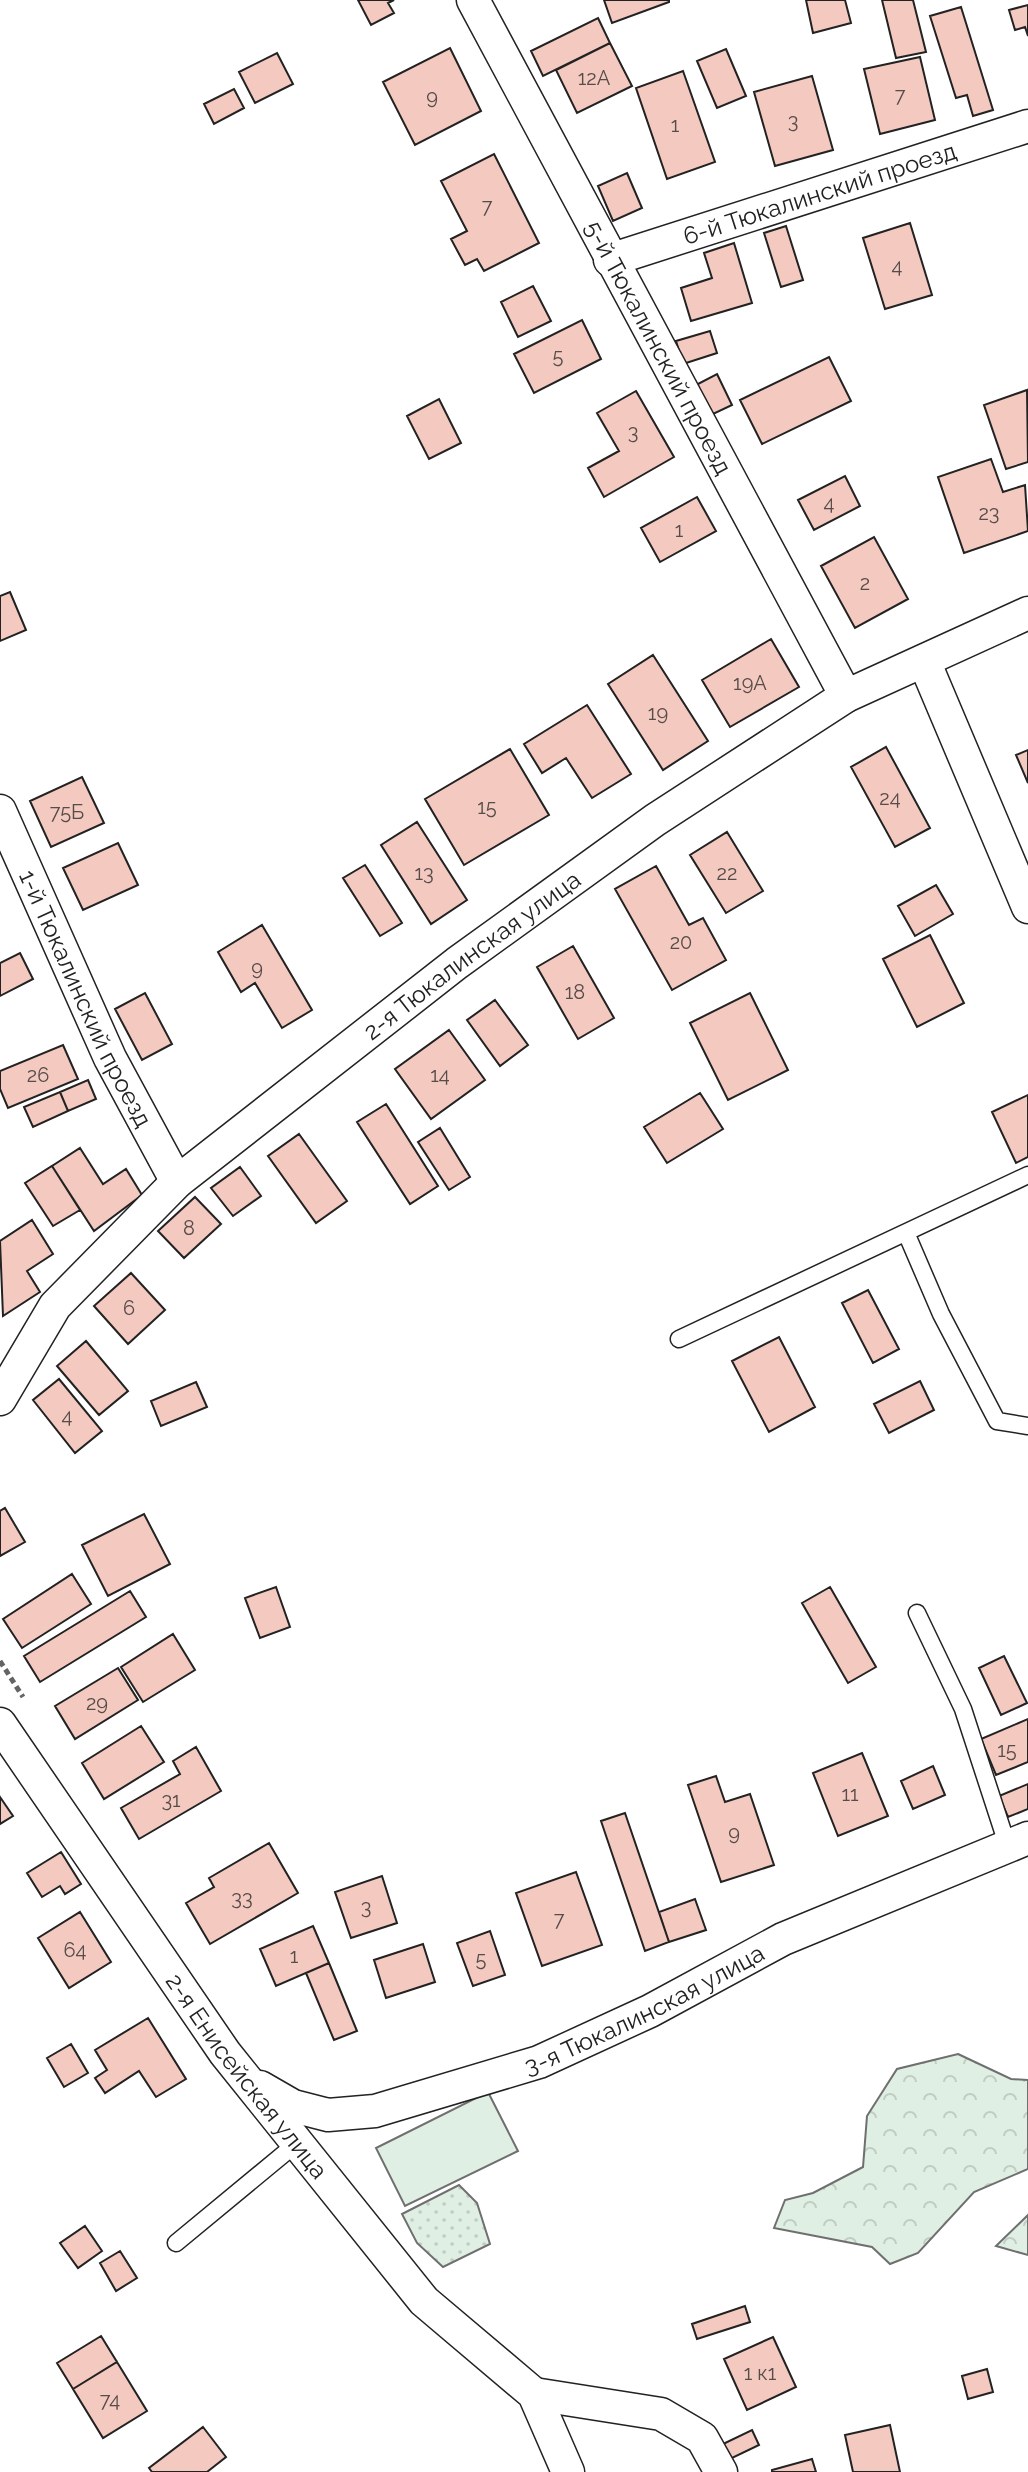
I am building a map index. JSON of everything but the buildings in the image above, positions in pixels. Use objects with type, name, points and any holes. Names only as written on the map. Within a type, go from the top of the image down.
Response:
[{"type":"street","name":"5-й Тюкалинский проезд","points":[[473,0],[846,696]]},
{"type":"street","name":"6-й Тюкалинский проезд","points":[[610,260],[1028,126]]},
{"type":"street","name":"2-я Тюкалинская улица","points":[[0,1399],[55,1306],[177,1182],[457,963],[655,820],[846,696],[1028,613]]},
{"type":"street","points":[[924,661],[1028,907]]},
{"type":"street","name":"1-й Тюкалинский проезд","points":[[0,811],[110,1058],[177,1182]]},
{"type":"street","name":"2-я Енисейская улица","points":[[0,1724],[196,2014],[297,2143],[424,2301],[534,2394],[568,2472]]},
{"type":"street","name":"3-я Тюкалинская улица","points":[[251,2081],[293,2106],[328,2115],[375,2111],[539,2062],[650,2011],[783,1939],[1017,1841]]},
{"type":"street","points":[[534,2394],[661,2414],[702,2438],[721,2472]]},
{"type":"lane","points":[[679,1339],[907,1235],[1028,1175]]},
{"type":"lane","points":[[907,1235],[941,1314],[997,1421],[1028,1426]]},
{"type":"lane","points":[[917,1613],[963,1709],[1017,1841]]},
{"type":"lane","points":[[176,2243],[297,2143]]},
{"type":"green space","points":[[958,2054],[1011,2079],[1028,2080],[1028,2169],[974,2192],[918,2253],[890,2264],[872,2247],[774,2228],[785,2200],[813,2193],[863,2167],[867,2116],[897,2069]]},
{"type":"green space","points":[[488,2092],[518,2151],[405,2206],[376,2148]]},
{"type":"green space","points":[[459,2185],[477,2203],[490,2244],[443,2267],[417,2243],[402,2214]]},
{"type":"green space","points":[[1028,2215],[1028,2255],[996,2246]]}]
